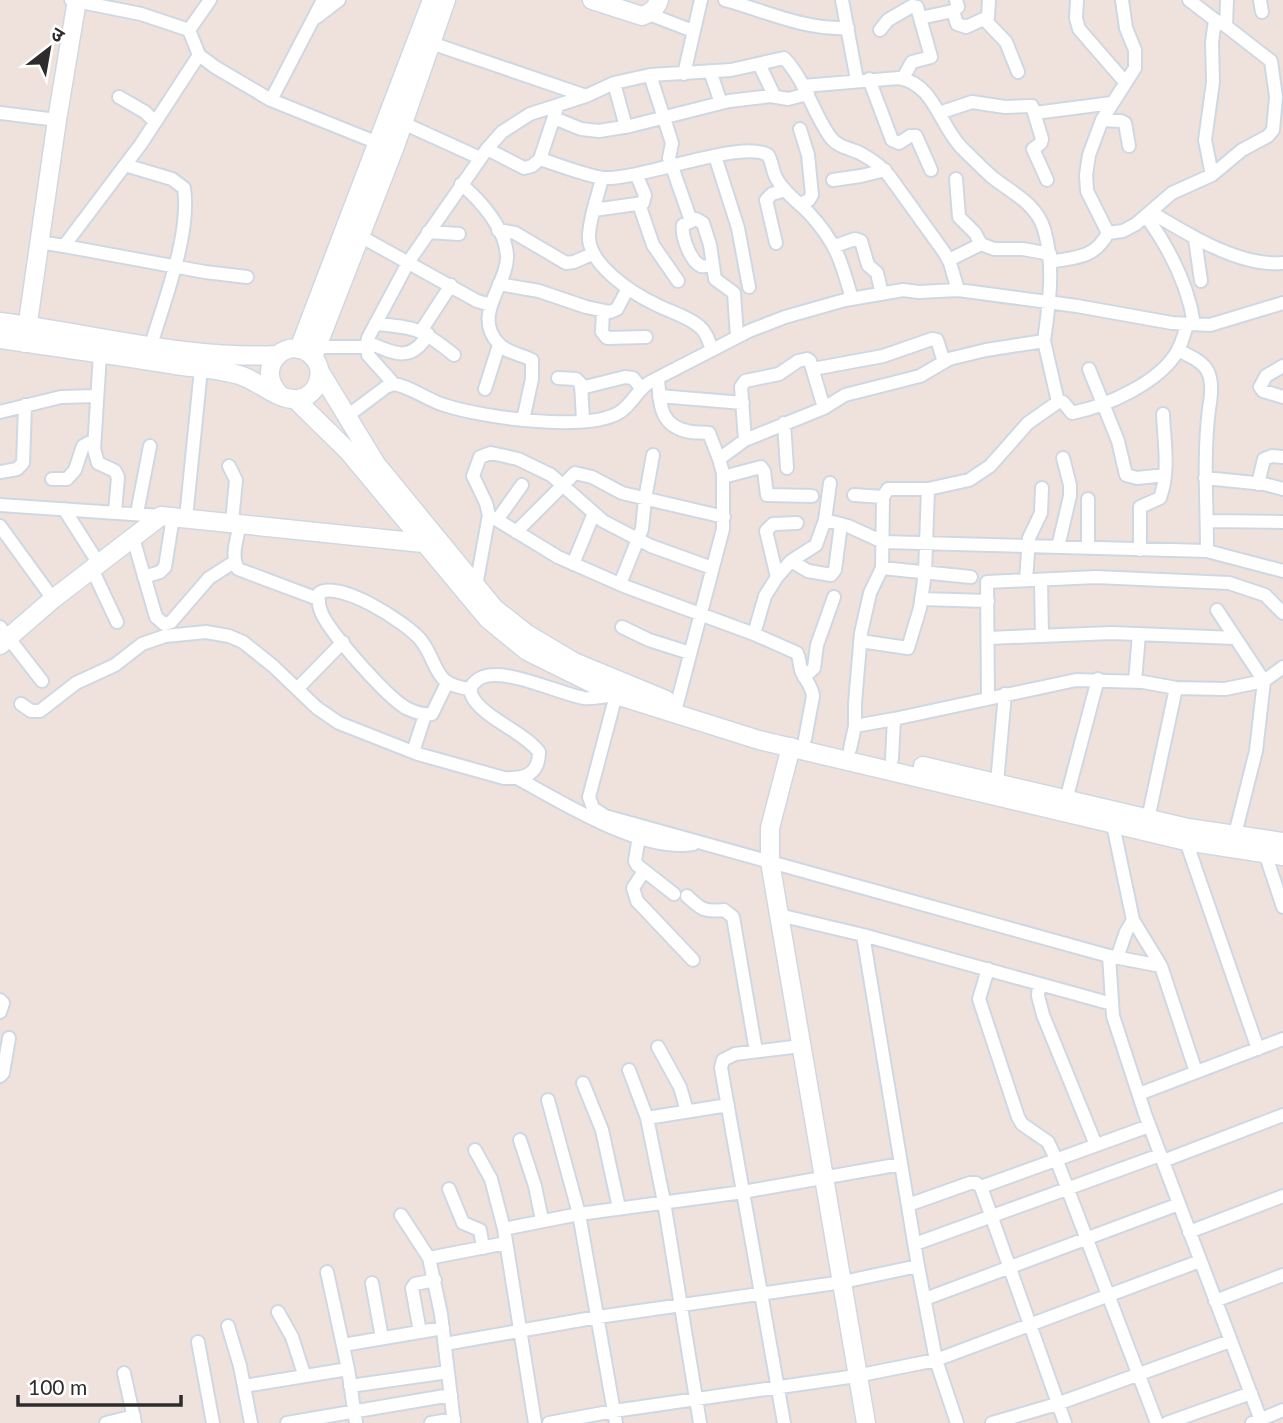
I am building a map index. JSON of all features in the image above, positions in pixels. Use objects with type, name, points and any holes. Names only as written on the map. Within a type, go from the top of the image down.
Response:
[{"type":"main road","points":[[26,334],[77,0]]},
{"type":"main road","points":[[592,0],[642,16],[654,7]]},
{"type":"main road","points":[[312,356],[403,124],[431,43],[431,1]]},
{"type":"main road","points":[[0,323],[26,334],[100,354],[240,375],[287,397],[310,394],[319,380],[312,356],[378,143],[431,1]]},
{"type":"main road","points":[[0,339],[26,334],[258,356],[278,355]]},
{"type":"main road","points":[[1283,842],[1188,828],[850,749],[798,743],[759,740],[616,695],[558,668],[527,651],[488,620],[348,451],[271,383],[270,368],[278,355],[285,350],[312,356],[376,464],[494,608],[527,634],[574,662],[677,704],[798,743],[1113,825],[1186,841],[1283,856]]},
{"type":"main road","points":[[3,636],[133,538],[173,517],[423,543]]},
{"type":"main road","points":[[798,743],[770,828],[770,862],[866,1423]]},
{"type":"street","points":[[71,0],[141,14],[189,30],[199,55],[215,67],[271,100],[378,143]]},
{"type":"street","points":[[189,30],[210,0]]},
{"type":"street","points":[[271,100],[323,0]]},
{"type":"street","points":[[312,22],[339,0]]},
{"type":"street","points":[[684,74],[701,0]]},
{"type":"street","points":[[725,0],[816,27],[848,28]]},
{"type":"street","points":[[856,0],[843,3],[863,79],[891,139],[900,143],[910,136],[916,136],[931,170]]},
{"type":"street","points":[[920,18],[954,6],[957,24],[963,27],[989,15],[989,0]]},
{"type":"street","points":[[1077,0],[1076,19],[1079,29],[1125,82]]},
{"type":"street","points":[[1108,233],[1087,191],[1086,175],[1089,155],[1102,120],[1135,68],[1135,50],[1125,28],[1122,0]]},
{"type":"street","points":[[956,179],[959,217],[975,233],[981,244],[994,249],[1023,249],[1050,258],[1091,254],[1108,233],[1123,231],[1149,214],[1172,193],[1212,174],[1242,150],[1268,136],[1273,130],[1280,97],[1277,60],[1189,0]]},
{"type":"street","points":[[1212,174],[1205,140],[1213,82],[1212,41],[1221,23],[1227,0]]},
{"type":"street","points":[[880,30],[888,20],[912,6],[917,7],[931,57],[912,62],[903,78]]},
{"type":"street","points":[[654,7],[693,32]]},
{"type":"street","points":[[984,19],[1006,41],[1018,72]]},
{"type":"street","points":[[431,43],[586,96]]},
{"type":"street","points":[[64,246],[125,165],[199,55]]},
{"type":"street","points":[[958,290],[949,260],[885,170],[862,154],[845,149],[832,139],[784,58],[731,70],[650,75],[614,83],[556,111],[519,121],[502,132],[461,184],[409,261],[367,344],[372,362],[394,384],[442,405],[538,422],[583,420],[600,419],[618,413],[630,403],[641,387],[737,337],[785,317],[852,299],[903,290],[958,290],[1190,324],[1210,324],[1283,303]]},
{"type":"street","points":[[760,65],[775,97]]},
{"type":"street","points":[[710,71],[721,103]]},
{"type":"street","points":[[650,75],[673,144],[669,155],[691,221]]},
{"type":"street","points":[[556,111],[590,131],[626,127],[721,103],[763,97],[788,99],[805,90],[863,79],[903,78],[916,83],[963,150],[993,178],[1038,213],[1050,258],[1049,303],[1044,341],[1058,402]]},
{"type":"street","points":[[614,83],[626,127]]},
{"type":"street","points":[[119,97],[145,112],[155,122]]},
{"type":"street","points":[[939,113],[972,102],[1004,107],[1032,106],[1042,139],[1041,143],[1032,149],[1047,180]]},
{"type":"street","points":[[1035,113],[1112,103]]},
{"type":"street","points":[[403,124],[524,168],[532,166],[540,159],[556,111]]},
{"type":"street","points":[[0,113],[57,120]]},
{"type":"street","points":[[1102,120],[1125,123],[1129,146]]},
{"type":"street","points":[[800,130],[808,155],[813,195],[800,204]]},
{"type":"street","points":[[540,159],[603,178],[636,174],[715,156],[764,153],[771,160],[776,178],[785,190],[824,229],[835,246],[852,299]]},
{"type":"street","points":[[715,156],[738,228],[749,287]]},
{"type":"street","points":[[125,165],[172,179],[184,188],[186,200],[175,265],[151,345]]},
{"type":"street","points":[[833,180],[885,170]]},
{"type":"street","points":[[594,210],[643,202],[645,195],[636,174]]},
{"type":"street","points":[[603,178],[589,235],[592,254],[599,264],[628,288],[654,304],[695,323],[706,334],[712,350]]},
{"type":"street","points":[[461,184],[486,207],[498,230],[507,257],[506,268],[491,305],[489,322],[492,335],[499,345],[532,360],[523,420]]},
{"type":"street","points":[[776,243],[766,200],[772,194],[785,190]]},
{"type":"street","points":[[639,204],[653,245],[678,281]]},
{"type":"street","points":[[1149,214],[1195,239],[1256,261],[1269,264],[1283,262]]},
{"type":"street","points":[[850,749],[855,726],[860,641],[870,593],[882,568],[883,497],[888,489],[928,489],[969,480],[990,466],[1028,423],[1058,402],[1066,404],[1072,413],[1102,404],[1141,386],[1178,350],[1190,324],[1190,305],[1171,253],[1149,214]]},
{"type":"street","points":[[712,265],[697,264],[683,238],[682,228],[691,221],[696,219],[703,223],[710,245],[715,279],[734,293],[737,337]]},
{"type":"street","points":[[498,230],[515,233],[566,263],[592,254]]},
{"type":"street","points":[[428,232],[459,234]]},
{"type":"street","points":[[360,236],[477,300],[491,305]]},
{"type":"street","points":[[835,246],[855,239],[861,240],[868,265],[877,273],[881,294]]},
{"type":"street","points":[[1195,239],[1201,281]]},
{"type":"street","points":[[39,242],[247,277]]},
{"type":"street","points":[[949,260],[981,244]]},
{"type":"street","points":[[499,284],[539,291],[610,312],[617,309],[628,288]]},
{"type":"street","points":[[312,356],[367,344],[408,354],[421,346],[424,332],[451,285]]},
{"type":"street","points":[[603,311],[603,332],[607,338],[646,337]]},
{"type":"street","points":[[375,324],[424,332],[454,355]]},
{"type":"street","points":[[813,369],[883,356],[932,339],[940,344],[944,362]]},
{"type":"street","points":[[719,459],[745,440],[824,408],[845,396],[920,376],[944,362],[986,350],[1044,341]]},
{"type":"street","points":[[485,389],[499,345]]},
{"type":"street","points":[[1178,350],[1200,362],[1210,377],[1211,397],[1205,439],[1207,551]]},
{"type":"street","points":[[100,354],[94,440],[96,459],[103,466],[115,471],[118,477],[115,512]]},
{"type":"street","points":[[745,440],[741,387],[745,382],[779,373],[803,358],[810,361],[824,408]]},
{"type":"street","points":[[1283,366],[1266,376],[1260,387],[1263,391],[1283,397]]},
{"type":"street","points":[[144,577],[160,572],[165,567],[201,369]]},
{"type":"street","points":[[1089,369],[1118,441],[1126,475],[1138,478],[1165,475]]},
{"type":"street","points":[[582,387],[625,377],[633,378],[641,387]]},
{"type":"street","points":[[558,378],[576,379],[581,384],[583,420]]},
{"type":"street","points":[[658,378],[663,416],[684,430],[709,433],[723,477],[724,517],[677,704]]},
{"type":"street","points":[[346,416],[394,384]]},
{"type":"street","points":[[0,412],[61,397],[96,396]]},
{"type":"street","points":[[659,396],[743,403]]},
{"type":"street","points":[[0,472],[18,469],[23,463],[25,405]]},
{"type":"street","points":[[1140,550],[1140,507],[1160,498],[1165,475],[1163,414]]},
{"type":"street","points":[[784,423],[787,468]]},
{"type":"street","points":[[52,479],[67,479],[75,470],[83,446],[94,440]]},
{"type":"street","points":[[137,513],[150,446]]},
{"type":"street","points":[[712,568],[639,540],[603,521],[551,475],[518,459],[509,455],[485,454],[481,457],[473,476],[493,517],[516,532],[573,564],[797,653],[804,677],[813,690],[798,743]]},
{"type":"street","points":[[620,584],[639,540],[653,455]]},
{"type":"street","points":[[1258,484],[1264,459],[1272,456],[1283,457]]},
{"type":"street","points":[[1058,547],[1070,496],[1063,458]]},
{"type":"street","points":[[229,466],[236,481],[234,562],[238,569],[318,599]]},
{"type":"street","points":[[723,477],[761,467],[767,495],[812,496]]},
{"type":"street","points":[[516,532],[570,476],[579,474],[592,477],[622,493],[724,517]]},
{"type":"street","points":[[1205,478],[1283,489]]},
{"type":"street","points":[[754,634],[765,596],[777,577],[790,561],[816,545],[825,520],[830,483]]},
{"type":"street","points":[[476,586],[493,517],[522,485]]},
{"type":"street","points":[[1026,580],[1030,533],[1041,513],[1042,488]]},
{"type":"street","points":[[860,641],[908,648],[925,573],[928,489]]},
{"type":"street","points":[[854,495],[883,497]]},
{"type":"street","points":[[1088,499],[1088,548]]},
{"type":"street","points":[[0,505],[173,517]]},
{"type":"street","points":[[64,509],[95,566],[117,622]]},
{"type":"street","points":[[573,564],[594,513]]},
{"type":"street","points":[[825,520],[883,542],[1207,551],[1283,571]]},
{"type":"street","points":[[1207,521],[1283,522]]},
{"type":"street","points":[[777,577],[766,531],[772,524],[797,523]]},
{"type":"street","points":[[790,561],[808,570],[831,575],[835,570],[841,524]]},
{"type":"street","points":[[0,526],[53,598]]},
{"type":"street","points":[[133,538],[159,622],[168,624],[209,578],[234,562]]},
{"type":"street","points":[[882,568],[971,577]]},
{"type":"street","points":[[988,698],[988,582],[1096,577],[1229,583],[1265,595],[1283,611]]},
{"type":"street","points":[[1041,580],[1042,636]]},
{"type":"street","points":[[447,683],[432,714],[425,715],[408,709],[388,694],[325,619],[318,599],[319,593],[324,590],[340,591],[393,618],[419,639],[433,668],[447,683],[457,688],[471,689]]},
{"type":"street","points":[[804,677],[814,668],[817,645],[834,597]]},
{"type":"street","points":[[921,600],[988,601]]},
{"type":"street","points":[[1217,610],[1264,681],[1256,751],[1235,834]]},
{"type":"street","points":[[622,626],[649,640],[690,653]]},
{"type":"street","points":[[21,704],[31,712],[40,711],[76,683],[115,665],[142,644],[165,636],[190,633],[229,636],[243,642],[317,708],[339,723],[413,752],[505,778],[519,779],[530,775],[536,769],[538,752],[527,739],[474,699],[471,689],[476,679],[496,674],[587,698],[616,695],[590,787],[590,802],[593,808],[605,816],[1113,957],[1161,966]]},
{"type":"street","points":[[1135,682],[1139,634]]},
{"type":"street","points":[[988,638],[1139,634],[1235,638]]},
{"type":"street","points":[[3,636],[42,681]]},
{"type":"street","points":[[297,689],[343,642]]},
{"type":"street","points":[[855,726],[1076,680],[1098,679],[1176,688],[1225,689],[1264,681],[1283,667]]},
{"type":"street","points":[[1066,800],[1098,679]]},
{"type":"street","points":[[1147,819],[1176,688]]},
{"type":"street","points":[[997,783],[1005,694]]},
{"type":"street","points":[[413,752],[425,715]]},
{"type":"street","points":[[892,759],[894,719]]},
{"type":"street","points":[[519,779],[598,822],[678,846],[700,842]]},
{"type":"street","points":[[1113,825],[1133,920],[1161,966],[1196,1072]]},
{"type":"street","points":[[639,836],[635,861],[644,871],[704,911],[724,910],[733,917],[756,1051]]},
{"type":"street","points":[[1186,841],[1258,1049]]},
{"type":"street","points":[[1265,853],[1283,907]]},
{"type":"street","points":[[644,871],[634,888],[637,901],[693,960]]},
{"type":"street","points":[[779,915],[863,934],[1112,1004]]},
{"type":"street","points":[[1133,920],[1113,957],[1113,1016],[1189,1233],[1251,1393],[1258,1422],[1283,1410]]},
{"type":"street","points":[[863,934],[936,1360],[957,1423]]},
{"type":"street","points":[[988,970],[979,999],[1018,1117],[1022,1124],[1048,1142],[1057,1161],[1157,1423]]},
{"type":"street","points":[[1039,984],[1038,996],[1043,1016],[1096,1145]]},
{"type":"street","points":[[0,1000],[3,1003],[0,1012]]},
{"type":"street","points":[[0,1076],[3,1073],[9,1038]]},
{"type":"street","points":[[1139,1094],[1283,1040]]},
{"type":"street","points":[[784,1423],[721,1068],[723,1060],[735,1054],[801,1046]]},
{"type":"street","points":[[658,1047],[680,1087],[687,1111]]},
{"type":"street","points":[[629,1070],[647,1118],[664,1202],[700,1423]]},
{"type":"street","points":[[583,1083],[602,1130],[619,1208]]},
{"type":"street","points":[[548,1100],[579,1214],[615,1417]]},
{"type":"street","points":[[647,1118],[728,1105]]},
{"type":"street","points":[[915,1244],[1283,1115]]},
{"type":"street","points":[[981,1188],[1150,1126]]},
{"type":"street","points":[[520,1140],[535,1186],[542,1220]]},
{"type":"street","points":[[475,1150],[491,1179],[504,1229],[535,1423]]},
{"type":"street","points":[[504,1229],[542,1220],[743,1192],[901,1164]]},
{"type":"street","points":[[908,1205],[971,1183],[976,1183],[981,1188],[1065,1423]]},
{"type":"street","points":[[449,1189],[463,1223],[480,1230],[483,1248]]},
{"type":"street","points":[[1189,1233],[1283,1196]]},
{"type":"street","points":[[925,1299],[1179,1204]]},
{"type":"street","points":[[401,1215],[429,1258],[443,1328],[454,1421],[431,1423]]},
{"type":"street","points":[[429,1258],[506,1243]]},
{"type":"street","points":[[548,1423],[615,1417],[696,1398],[777,1389],[936,1360],[1200,1261]]},
{"type":"street","points":[[445,1345],[598,1317],[843,1282],[918,1266]]},
{"type":"street","points":[[327,1272],[348,1369],[355,1417]]},
{"type":"street","points":[[1214,1301],[1283,1275]]},
{"type":"street","points":[[420,1332],[412,1288],[415,1284],[435,1280]]},
{"type":"street","points":[[372,1283],[382,1338]]},
{"type":"street","points":[[278,1312],[292,1337],[304,1374]]},
{"type":"street","points":[[228,1326],[240,1366],[251,1423]]},
{"type":"street","points":[[343,1345],[443,1328]]},
{"type":"street","points":[[992,1423],[1057,1404],[1230,1341]]},
{"type":"street","points":[[198,1342],[213,1423]]},
{"type":"street","points":[[244,1386],[304,1374],[348,1369]]},
{"type":"street","points":[[350,1386],[448,1372]]},
{"type":"street","points":[[106,1423],[134,1420],[124,1373]]},
{"type":"street","points":[[1167,1423],[1251,1393]]},
{"type":"street","points":[[287,1423],[355,1417],[451,1395]]}]
